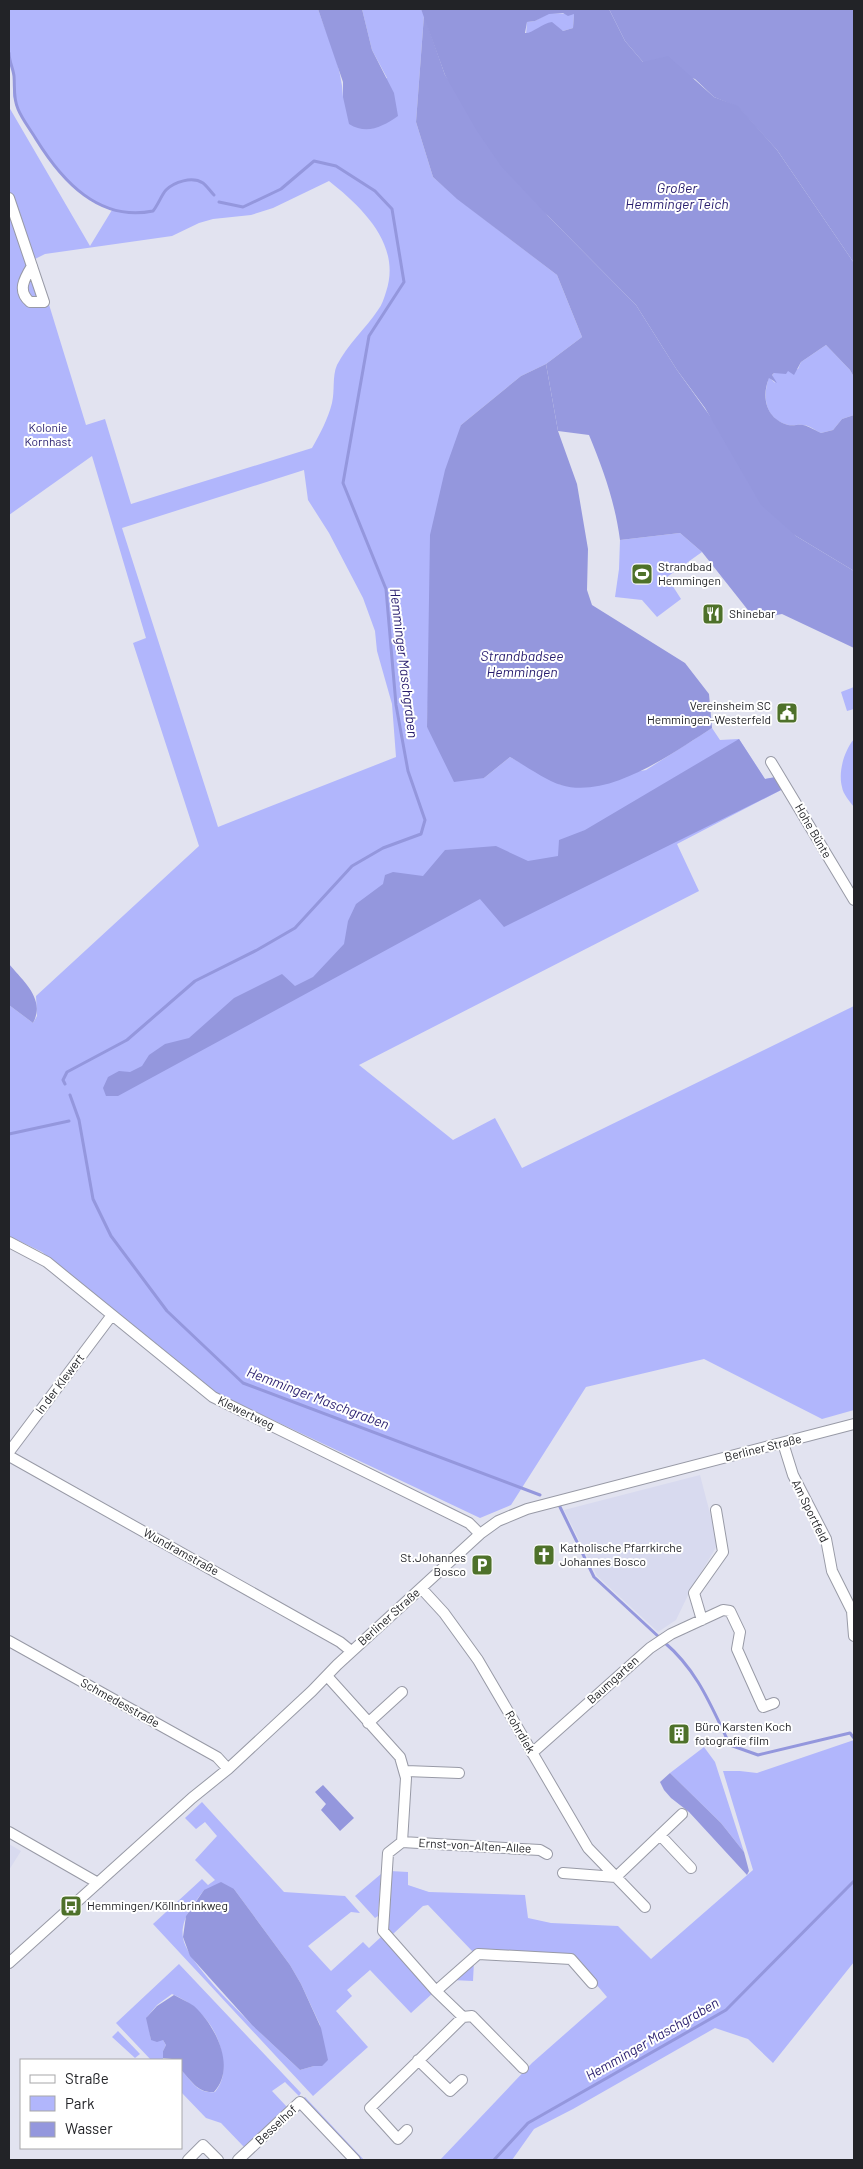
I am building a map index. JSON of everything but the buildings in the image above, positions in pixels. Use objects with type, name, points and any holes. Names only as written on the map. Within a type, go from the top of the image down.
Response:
[{"type":"street","points":[[9,198],[32,266]]},
{"type":"street","name":"Hohe Bünte","points":[[772,762],[854,900]]},
{"type":"street","name":"Klewertweg","points":[[9,1242],[47,1262],[213,1397],[469,1523],[480,1534]]},
{"type":"street","name":"In der Klewert","points":[[9,1454],[112,1315]]},
{"type":"street","name":"Berliner Straße","points":[[9,1963],[192,1798],[228,1769],[351,1651],[480,1534],[498,1521],[527,1509],[854,1424]]},
{"type":"street","name":"Am Sportfeld","points":[[783,1443],[793,1475],[826,1539],[832,1571],[852,1610],[854,1636]]},
{"type":"street","name":"Wundramstraße","points":[[9,1454],[340,1642],[351,1651]]},
{"type":"street","points":[[702,1620],[694,1593],[724,1552],[716,1510]]},
{"type":"street","name":"Rohrdiek","points":[[421,1588],[444,1613],[478,1660],[588,1848],[645,1907]]},
{"type":"street","name":"Baumgarten","points":[[532,1752],[615,1677],[662,1640],[723,1610],[730,1611],[740,1632],[737,1649],[763,1707],[774,1703]]},
{"type":"street","name":"Schmedesstraße","points":[[9,1641],[217,1757],[228,1769]]},
{"type":"street","points":[[326,1676],[400,1757],[406,1771],[459,1773]]},
{"type":"street","points":[[368,1723],[402,1692]]},
{"type":"street","name":"Ernst-von-Alten-Allee","points":[[402,1842],[406,1771]]},
{"type":"street","points":[[563,1873],[616,1877],[682,1814]]},
{"type":"street","points":[[9,1832],[98,1883]]},
{"type":"street","points":[[660,1835],[691,1868]]},
{"type":"street","name":"Ernst-von-Alten-Allee","points":[[436,1991],[383,1931],[388,1852],[402,1842],[540,1850],[547,1854]]},
{"type":"street","points":[[463,2017],[436,1991],[478,1954],[571,1959],[592,1983]]},
{"type":"street","points":[[407,2130],[398,2139],[370,2108],[463,2017],[472,2016],[523,2068]]},
{"type":"street","points":[[418,2060],[450,2091],[462,2080]]},
{"type":"street","name":"Besselhof","points":[[238,2160],[300,2102],[355,2160]]},
{"type":"street","points":[[188,2160],[203,2145],[218,2160]]},
{"type":"shaded area","points":[[318,9],[362,9],[372,50],[394,93],[398,116],[380,126],[368,129],[362,129],[349,124],[343,97],[343,82]]},
{"type":"shaded area","points":[[609,9],[854,9],[854,263],[777,150],[738,107],[714,97],[695,79],[643,62],[625,41]]},
{"type":"shaded area","points":[[424,15],[445,75],[548,216],[636,305],[677,370],[796,536],[854,571],[854,648],[782,614],[755,619],[702,552],[680,533],[620,540],[608,486],[589,435],[558,431],[546,364],[582,337],[557,275],[457,199],[433,177],[416,122]]},
{"type":"shaded area","points":[[9,964],[35,998],[37,1006],[33,1023],[9,1005]]},
{"type":"shaded area","points":[[700,1475],[718,1544],[690,1591],[676,1620],[658,1632],[597,1576],[564,1510]]},
{"type":"shaded area","points":[[670,1773],[721,1823],[744,1852],[749,1871],[747,1875],[689,1812],[664,1790],[660,1782]]},
{"type":"shaded area","points":[[9,1844],[21,1851],[9,1870]]},
{"type":"green space","name":"Kolonie Kornhast","points":[[9,9],[318,9],[337,64],[343,97],[387,78],[372,50],[362,9],[421,9],[424,15],[416,122],[433,177],[458,199],[557,275],[582,337],[546,364],[521,376],[461,425],[430,654],[427,727],[484,778],[510,757],[561,785],[646,770],[712,728],[720,740],[739,739],[765,779],[776,777],[783,789],[677,844],[699,891],[359,1065],[453,1140],[495,1118],[522,1168],[854,1006],[854,1410],[822,1419],[704,1359],[586,1387],[511,1505],[480,1518],[216,1393],[42,1252],[9,1236],[9,1005],[33,1023],[37,1016],[36,996],[199,846],[133,643],[146,638],[92,456],[9,515],[9,107],[90,246],[112,210],[93,201],[75,189],[43,150],[18,111],[13,96],[14,74],[9,53]],"holes":[[[329,181],[366,215],[376,229],[384,243],[388,258],[389,275],[381,306],[346,350],[337,365],[330,409],[324,426],[312,448],[131,504],[105,419],[86,425],[35,259],[45,254],[172,236],[199,223],[213,219],[251,215],[273,208]],[[304,470],[308,500],[329,533],[363,598],[375,631],[377,651],[392,704],[396,757],[218,827],[122,528]]]},
{"type":"green space","points":[[549,13],[574,14],[573,28],[563,31],[544,28],[526,35],[527,22],[535,21]]},
{"type":"green space","points":[[826,345],[850,370],[854,377],[854,415],[842,419],[833,430],[821,433],[805,425],[790,425],[780,422],[774,418],[767,406],[766,392],[769,377],[775,383],[772,375],[774,373],[798,369],[801,362]]},
{"type":"green space","points":[[680,533],[702,552],[667,577],[681,599],[657,617],[642,600],[615,597],[619,569],[620,540]]},
{"type":"green space","points":[[854,687],[854,709],[847,711],[841,692]]},
{"type":"green space","points":[[854,739],[854,807],[843,790],[841,768],[850,744]]},
{"type":"green space","points":[[854,1740],[854,1962],[773,2063],[748,2039],[715,2028],[573,2109],[534,2129],[512,2160],[440,2160],[532,2063],[607,1997],[573,1957],[473,1952],[428,1905],[423,1906],[393,1934],[388,1928],[390,1871],[408,1872],[408,1885],[429,1892],[525,1895],[528,1918],[551,1923],[618,1926],[651,1959],[753,1870],[723,1771],[757,1773]]},
{"type":"green space","points":[[704,1747],[715,1762],[744,1852],[721,1823],[670,1773]]},
{"type":"green space","points":[[202,1802],[284,1892],[345,1896],[360,1913],[351,1912],[308,1946],[331,1971],[363,1942],[369,1948],[381,1937],[433,1993],[411,2013],[370,1970],[347,1990],[352,1996],[336,2011],[368,2047],[313,2096],[153,1924],[202,1879],[208,1885],[215,1880],[195,1860],[217,1836],[205,1822],[196,1829],[185,1818]],"holes":[[[234,1889],[290,1965],[320,2025],[322,2066],[300,2070],[234,2007],[200,1968],[188,1952],[183,1938],[184,1924],[192,1906],[204,1890]]]},
{"type":"green space","points":[[381,1874],[378,1916],[375,1918],[355,1896]]},
{"type":"green space","points":[[474,1961],[473,1981],[452,1980]]},
{"type":"green space","points":[[179,1964],[301,2093],[299,2096],[285,2082],[272,2091],[287,2107],[244,2147],[221,2123],[206,2118],[182,2093],[182,2071],[195,2086],[209,2092],[215,2092],[222,2079],[223,2064],[218,2040],[200,2012],[192,2005],[172,1994],[157,2005],[147,2017],[151,2040],[163,2040],[166,2045],[163,2051],[163,2059],[150,2059],[116,2023]]},
{"type":"green space","points":[[118,2031],[140,2054],[135,2058],[112,2037]]},
{"type":"green space","points":[[305,2097],[364,2160],[360,2160],[303,2099]]},
{"type":"water","name":"Großer Hemminger Teich","points":[[421,9],[609,9],[625,41],[643,62],[668,56],[714,97],[738,106],[777,150],[854,263],[854,377],[850,370],[826,345],[801,362],[794,375],[788,371],[786,374],[774,373],[772,375],[777,383],[769,378],[766,393],[767,406],[770,413],[781,422],[788,425],[805,426],[821,433],[833,430],[842,419],[854,415],[854,571],[796,536],[761,505],[705,408],[677,370],[636,305],[501,166],[477,131],[445,75]],"holes":[[[563,13],[568,16],[574,14],[573,28],[563,31],[552,22],[525,33],[527,22],[535,21],[549,14]]]},
{"type":"water","name":"Strandbadsee Hemmingen","points":[[546,364],[558,431],[577,484],[588,549],[587,590],[592,605],[685,663],[709,694],[712,728],[660,761],[620,780],[600,786],[580,788],[561,785],[510,757],[484,778],[454,782],[427,727],[430,535],[445,470],[461,425],[521,376]]},
{"type":"water","points":[[739,739],[765,779],[776,777],[783,789],[504,927],[480,899],[118,1096],[106,1096],[103,1088],[108,1077],[119,1071],[130,1072],[142,1066],[149,1055],[165,1044],[189,1038],[234,998],[282,974],[295,986],[313,977],[344,944],[348,921],[356,904],[383,884],[385,875],[393,872],[423,876],[445,850],[496,846],[528,861],[558,856],[559,840],[585,830]]},
{"type":"water","points":[[323,1785],[354,1818],[340,1831],[321,1810],[326,1804],[315,1792]]},
{"type":"water","points":[[221,1882],[234,1889],[290,1965],[301,1984],[321,2028],[328,2060],[322,2066],[300,2070],[252,2025],[190,1956],[183,1937],[186,1916],[204,1890]]},
{"type":"water","points":[[174,1995],[194,2006],[209,2024],[216,2035],[220,2047],[224,2071],[221,2082],[214,2092],[203,2091],[195,2086],[182,2071],[182,2059],[163,2058],[163,2051],[166,2045],[163,2040],[157,2042],[151,2040],[146,2018],[157,2006]]},
{"type":"waterway","name":"Hemminger Maschgraben","points":[[9,53],[14,76],[15,101],[18,109],[46,155],[70,183],[84,195],[99,204],[116,210],[134,213],[153,211],[166,190],[183,181],[199,181],[214,195]]},
{"type":"waterway","name":"Hemminger Maschgraben","points":[[65,1084],[63,1080],[67,1072],[127,1040],[195,981],[257,950],[295,928],[352,866],[383,848],[421,834],[425,820],[408,771],[396,705],[386,589],[343,483],[369,336],[404,282],[392,209],[375,191],[336,166],[314,161],[281,189],[243,207],[219,202]]},
{"type":"waterway","name":"Hemminger Maschgraben","points":[[70,1095],[79,1120],[93,1199],[111,1236],[167,1311],[243,1383],[540,1495]]},
{"type":"waterway","points":[[9,1134],[69,1121]]},
{"type":"waterway","name":"Hemminger Maschgraben","points":[[560,1507],[594,1577],[660,1638]]},
{"type":"waterway","name":"Hemminger Maschgraben","points":[[664,1642],[676,1653],[695,1677],[730,1745],[758,1755],[850,1733],[854,1738]]},
{"type":"waterway","name":"Hemminger Maschgraben","points":[[494,2160],[528,2123],[726,2010],[854,1881]]},
{"type":"place","name":"Strandbad Hemmingen","points":[[642,574]]},
{"type":"place","name":"Shinebar","points":[[713,614]]},
{"type":"place","name":"Vereinsheim SC Hemmingen-Westerfeld","points":[[787,713]]},
{"type":"place","name":"Katholische Pfarrkirche Johannes Bosco","points":[[544,1555]]},
{"type":"place","name":"St.Johannes Bosco","points":[[482,1565]]},
{"type":"place","name":"Büro Karsten Koch fotografie film","points":[[679,1734]]},
{"type":"place","name":"Hemmingen/Köllnbrinkweg","points":[[71,1906]]}]
